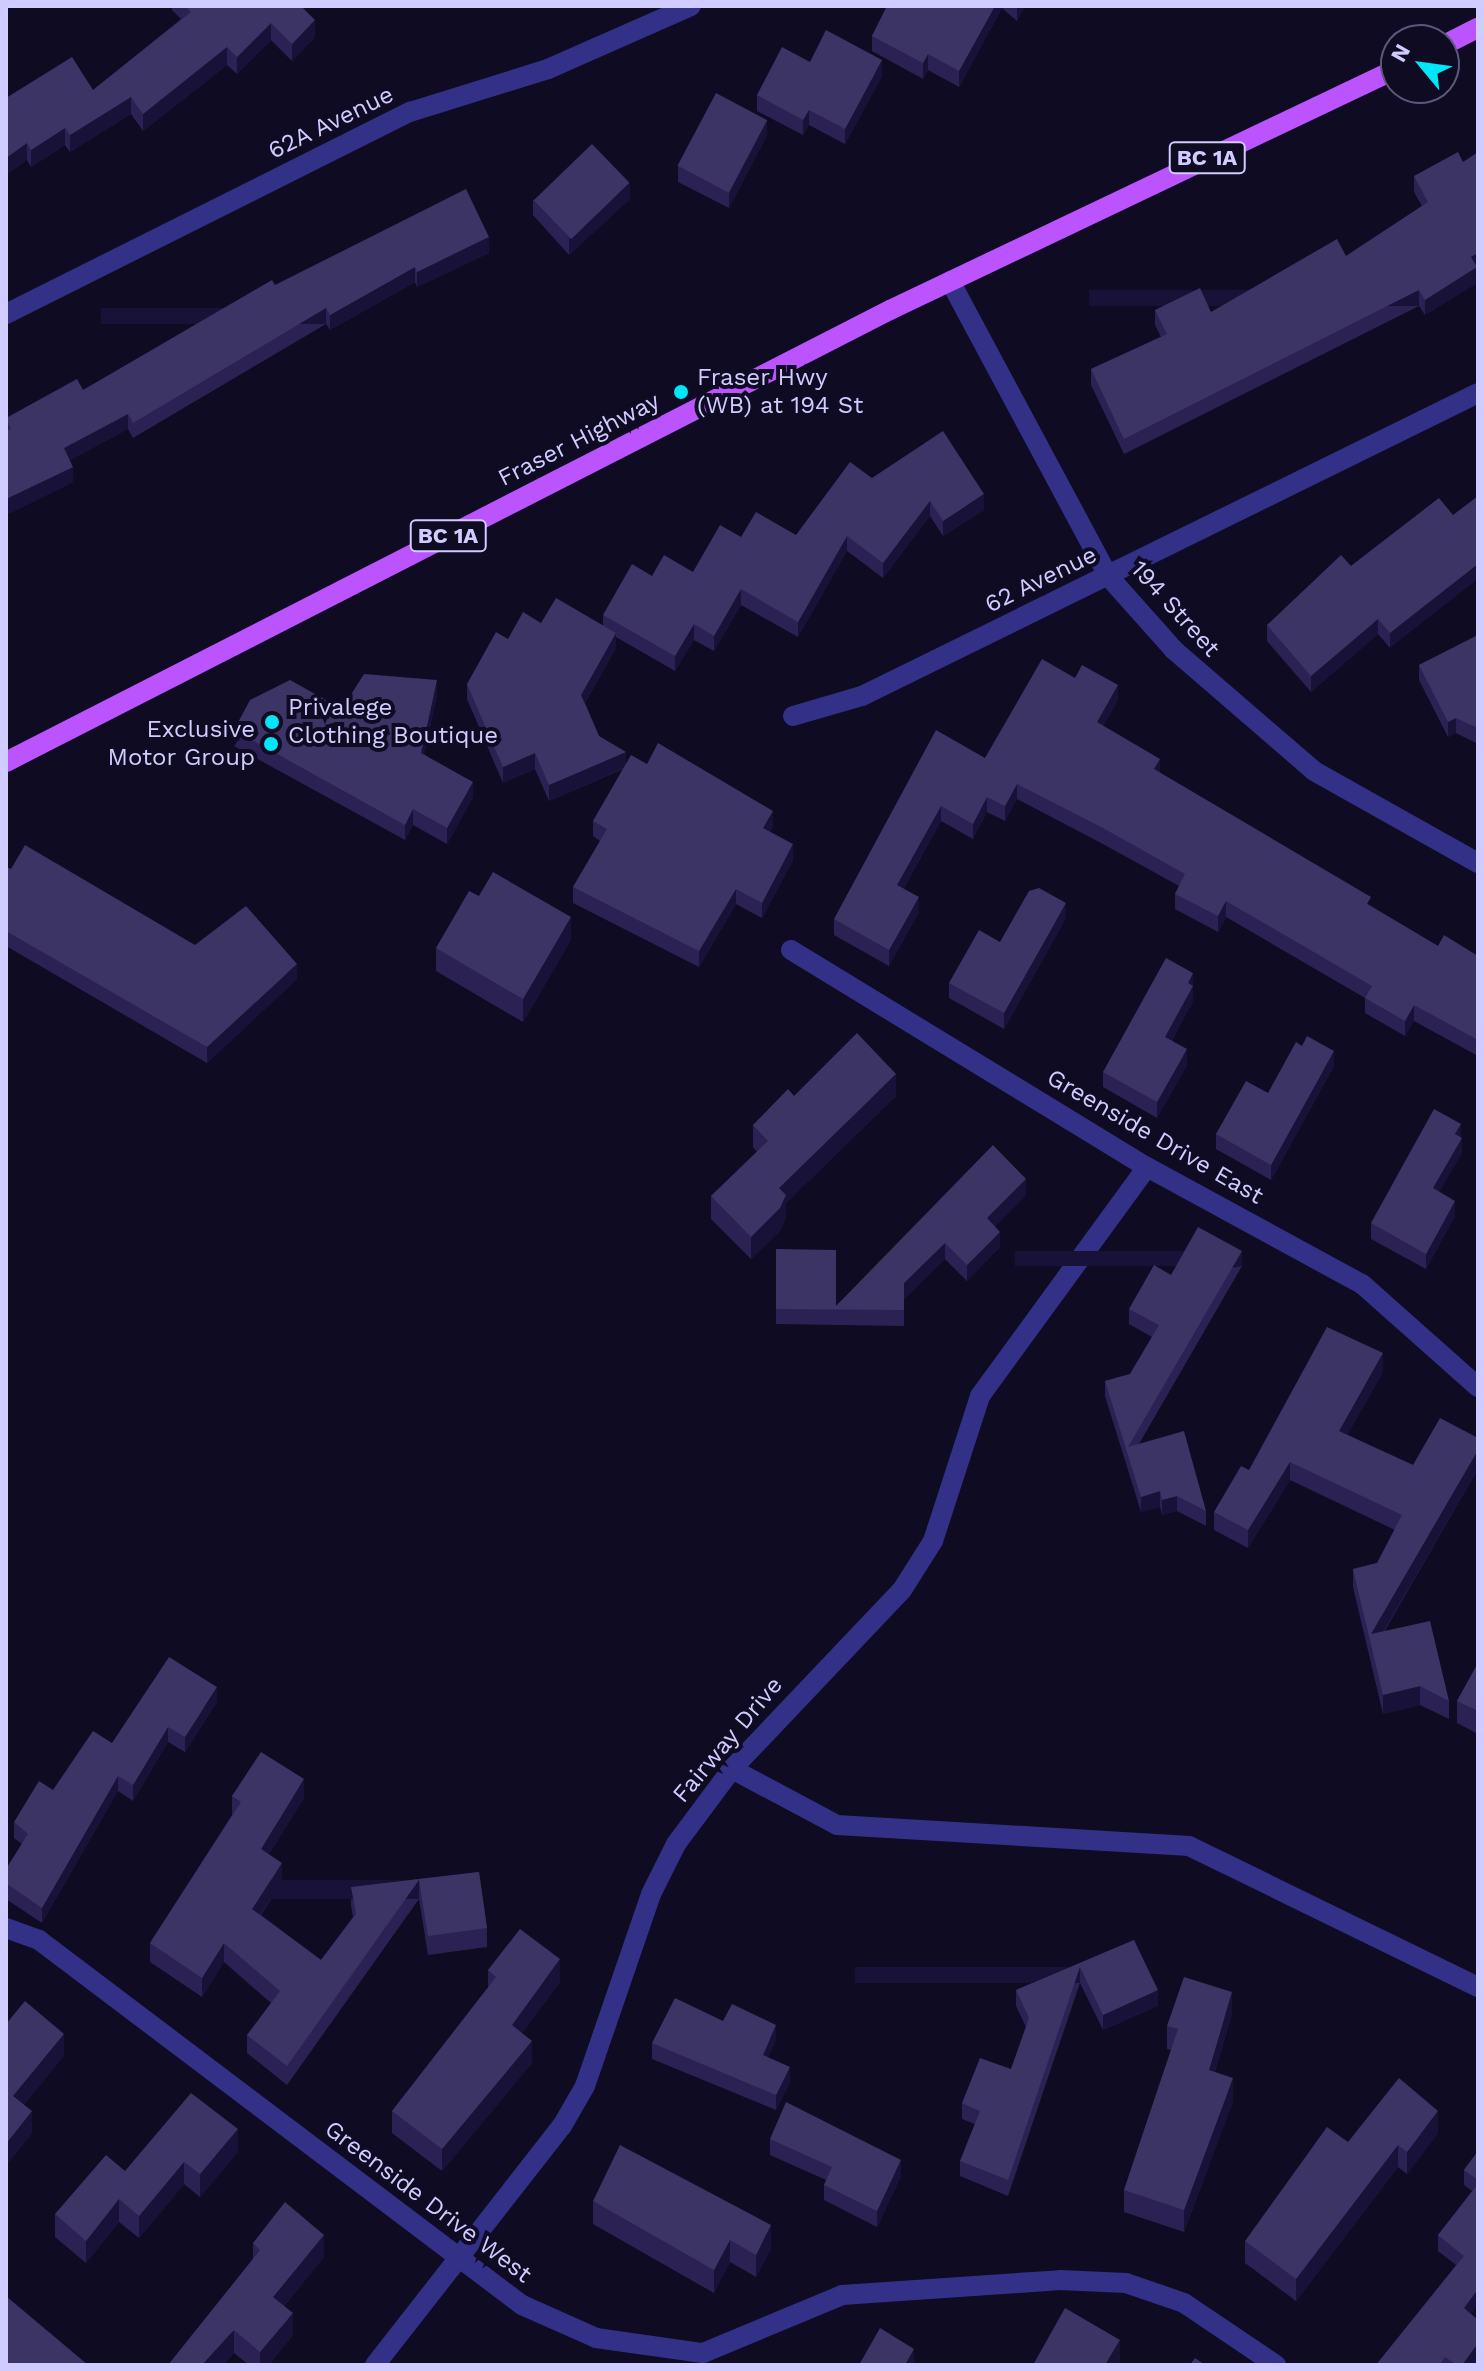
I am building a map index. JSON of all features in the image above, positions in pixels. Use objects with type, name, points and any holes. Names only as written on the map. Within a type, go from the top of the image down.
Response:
[{"type":"main road","points":[[1460,37],[1478,28]]},
{"type":"main road","name":"Fraser Highway","points":[[6,762],[950,281],[1380,77]]},
{"type":"street","name":"62A Avenue","points":[[6,314],[410,112],[548,69],[691,6]]},
{"type":"street","name":"194 Street","points":[[950,281],[1109,577],[1246,719],[1314,771],[1478,863]]},
{"type":"street","name":"62 Avenue","points":[[793,716],[862,696],[1478,393]]},
{"type":"street","name":"Greenside Drive East","points":[[791,950],[1147,1167],[1362,1284],[1478,1387]]},
{"type":"street","name":"Fairway Drive","points":[[375,2365],[459,2261],[585,2086],[651,1894],[676,1844],[732,1769],[902,1590],[933,1541],[980,1396],[1147,1167]]},
{"type":"street","points":[[732,1769],[837,1825],[1189,1846],[1478,1987]]},
{"type":"street","name":"Greenside Drive West","points":[[6,1928],[39,1940],[459,2261],[522,2305],[596,2338],[648,2351],[703,2353],[842,2295],[1060,2280],[1126,2283],[1184,2303],[1276,2365]]},
{"type":"building","points":[[185,6],[301,6],[315,20],[292,44],[271,23],[237,57],[227,47],[143,114],[131,97],[70,135],[65,128],[31,150],[27,143],[6,158],[6,98],[72,57],[93,90],[191,12]]},
{"type":"building","points":[[887,6],[995,6],[959,71],[928,54],[923,63],[872,36]]},
{"type":"building","points":[[826,30],[882,60],[845,129],[809,110],[803,120],[757,95],[782,47],[810,62]]},
{"type":"building","points":[[716,93],[767,120],[729,193],[678,165]]},
{"type":"building","points":[[592,144],[630,183],[571,239],[534,200]]},
{"type":"building","points":[[1458,152],[1463,162],[1478,152],[1478,253],[1471,257],[1477,267],[1425,300],[1419,290],[1124,439],[1091,369],[1167,334],[1155,310],[1200,288],[1211,312],[1337,239],[1346,256],[1428,202],[1414,176]]},
{"type":"building","points":[[466,189],[489,237],[417,272],[415,267],[330,315],[326,308],[133,423],[128,414],[64,448],[73,467],[6,499],[6,431],[11,429],[6,418],[77,379],[83,390],[272,280],[275,285]]},
{"type":"building","points":[[943,431],[984,494],[943,521],[930,501],[883,563],[847,536],[798,622],[741,589],[714,636],[694,624],[675,656],[603,615],[632,564],[652,576],[664,555],[693,572],[720,525],[741,537],[756,512],[796,535],[850,462],[872,478]]},
{"type":"building","points":[[1478,496],[1478,564],[1390,633],[1378,619],[1311,676],[1267,625],[1341,555],[1351,566],[1439,498],[1453,515]]},
{"type":"building","points":[[556,598],[616,633],[581,695],[599,736],[626,752],[549,785],[535,753],[503,767],[467,684],[496,632],[508,639],[523,612],[541,623]]},
{"type":"building","points":[[1478,635],[1478,728],[1456,718],[1448,722],[1419,665]]},
{"type":"building","points":[[1042,659],[1075,678],[1082,665],[1118,685],[1097,722],[1160,759],[1154,769],[1371,897],[1367,904],[1438,946],[1444,935],[1478,956],[1478,1040],[1414,1005],[1405,1021],[1365,998],[1372,986],[1226,901],[1218,916],[1175,894],[1185,874],[1017,784],[1005,806],[987,797],[973,824],[941,806],[897,885],[919,897],[889,950],[834,919],[936,730],[985,758]]},
{"type":"building","points":[[364,674],[437,680],[421,753],[473,782],[447,828],[413,809],[405,825],[234,730],[250,700],[290,680],[342,709]]},
{"type":"building","points":[[658,743],[773,811],[763,828],[793,844],[762,903],[736,889],[699,951],[573,887],[607,829],[593,821],[631,755],[647,764]]},
{"type":"building","points":[[25,845],[195,945],[246,906],[297,964],[207,1047],[6,931],[6,867],[11,869]]},
{"type":"building","points":[[493,872],[571,917],[523,999],[436,948],[469,891],[479,896]]},
{"type":"building","points":[[1039,888],[1066,903],[1004,1013],[949,983],[979,930],[1000,942],[1029,891]]},
{"type":"building","points":[[1166,958],[1193,973],[1188,983],[1193,986],[1165,1037],[1187,1049],[1157,1102],[1103,1072]]},
{"type":"building","points":[[857,1033],[896,1074],[779,1188],[786,1195],[780,1208],[751,1237],[711,1196],[768,1141],[753,1125],[788,1089],[794,1096]]},
{"type":"building","points":[[1307,1036],[1334,1051],[1271,1165],[1216,1134],[1246,1081],[1268,1093],[1296,1042],[1302,1046]]},
{"type":"building","points":[[1434,1109],[1461,1124],[1455,1134],[1462,1138],[1433,1188],[1455,1201],[1426,1254],[1371,1223]]},
{"type":"building","points":[[993,1145],[1026,1179],[987,1218],[1000,1232],[967,1265],[945,1243],[904,1283],[904,1310],[776,1309],[776,1249],[836,1250],[836,1306]]},
{"type":"building","points":[[1198,1227],[1242,1251],[1128,1447],[1184,1431],[1206,1511],[1177,1496],[1162,1500],[1160,1491],[1141,1497],[1105,1381],[1130,1374],[1159,1325],[1129,1309],[1154,1265],[1171,1275]]},
{"type":"building","points":[[1327,1327],[1383,1353],[1339,1431],[1413,1465],[1440,1418],[1478,1438],[1478,1450],[1371,1634],[1430,1621],[1449,1701],[1420,1686],[1383,1695],[1353,1569],[1377,1563],[1402,1515],[1290,1462],[1248,1530],[1214,1512],[1241,1466],[1249,1470]]},
{"type":"building","points":[[169,1657],[217,1687],[185,1737],[168,1727],[133,1785],[118,1776],[42,1908],[6,1883],[6,1869],[28,1834],[14,1822],[39,1781],[53,1790],[93,1731],[112,1743]]},
{"type":"building","points":[[1478,1663],[1478,1711],[1457,1701]]},
{"type":"building","points":[[261,1752],[304,1779],[261,1849],[282,1863],[252,1909],[321,1960],[356,1914],[351,1887],[479,1872],[487,1928],[428,1936],[419,1880],[287,2066],[247,2035],[280,1991],[224,1943],[202,1978],[150,1943],[241,1802],[232,1796]]},
{"type":"building","points":[[520,1929],[560,1959],[512,2025],[532,2041],[442,2149],[392,2111],[496,1977],[488,1970]]},
{"type":"building","points":[[1134,1940],[1158,1990],[1103,2015],[1080,1967],[1008,2180],[960,2161],[980,2111],[962,2103],[980,2058],[1011,2069],[1029,2018],[1016,1990]]},
{"type":"building","points":[[1184,1977],[1232,1992],[1209,2070],[1233,2078],[1184,2210],[1124,2190],[1178,2029],[1167,2026]]},
{"type":"building","points":[[675,1998],[723,2021],[732,2004],[776,2025],[763,2055],[790,2067],[776,2095],[652,2043]]},
{"type":"building","points":[[25,2001],[64,2034],[13,2096],[32,2111],[6,2144],[6,2024]]},
{"type":"building","points":[[1399,2078],[1438,2111],[1407,2152],[1398,2145],[1296,2279],[1245,2241],[1327,2127],[1348,2142]]},
{"type":"building","points":[[191,2093],[238,2129],[200,2174],[184,2162],[139,2216],[119,2199],[86,2241],[55,2214],[106,2155],[125,2171]]},
{"type":"building","points":[[786,2102],[901,2160],[877,2211],[824,2185],[832,2167],[770,2139]]},
{"type":"building","points":[[620,2145],[771,2225],[756,2255],[730,2240],[714,2270],[593,2201]]},
{"type":"building","points":[[1478,2151],[1478,2180],[1464,2170]]},
{"type":"building","points":[[1478,2184],[1478,2289],[1464,2308],[1478,2320],[1478,2343],[1462,2365],[1445,2357],[1439,2365],[1376,2365],[1464,2256],[1438,2235]]},
{"type":"building","points":[[285,2202],[324,2235],[273,2297],[293,2313],[260,2352],[234,2330],[202,2365],[168,2365],[260,2250],[253,2243]]},
{"type":"building","points":[[6,2296],[88,2365],[6,2365]]},
{"type":"building","points":[[1065,2308],[1120,2340],[1105,2365],[1033,2365]]},
{"type":"building","points":[[880,2328],[914,2349],[905,2365],[859,2365]]},
{"type":"building","points":[[1195,2358],[1205,2365],[1190,2365]]},
{"type":"place","name":"Fraser Hwy (WB) at 194 St","points":[[681,392]]},
{"type":"place","name":"Privalege Clothing Boutique","points":[[272,722]]},
{"type":"place","name":"Exclusive Motor Group","points":[[271,744]]}]
